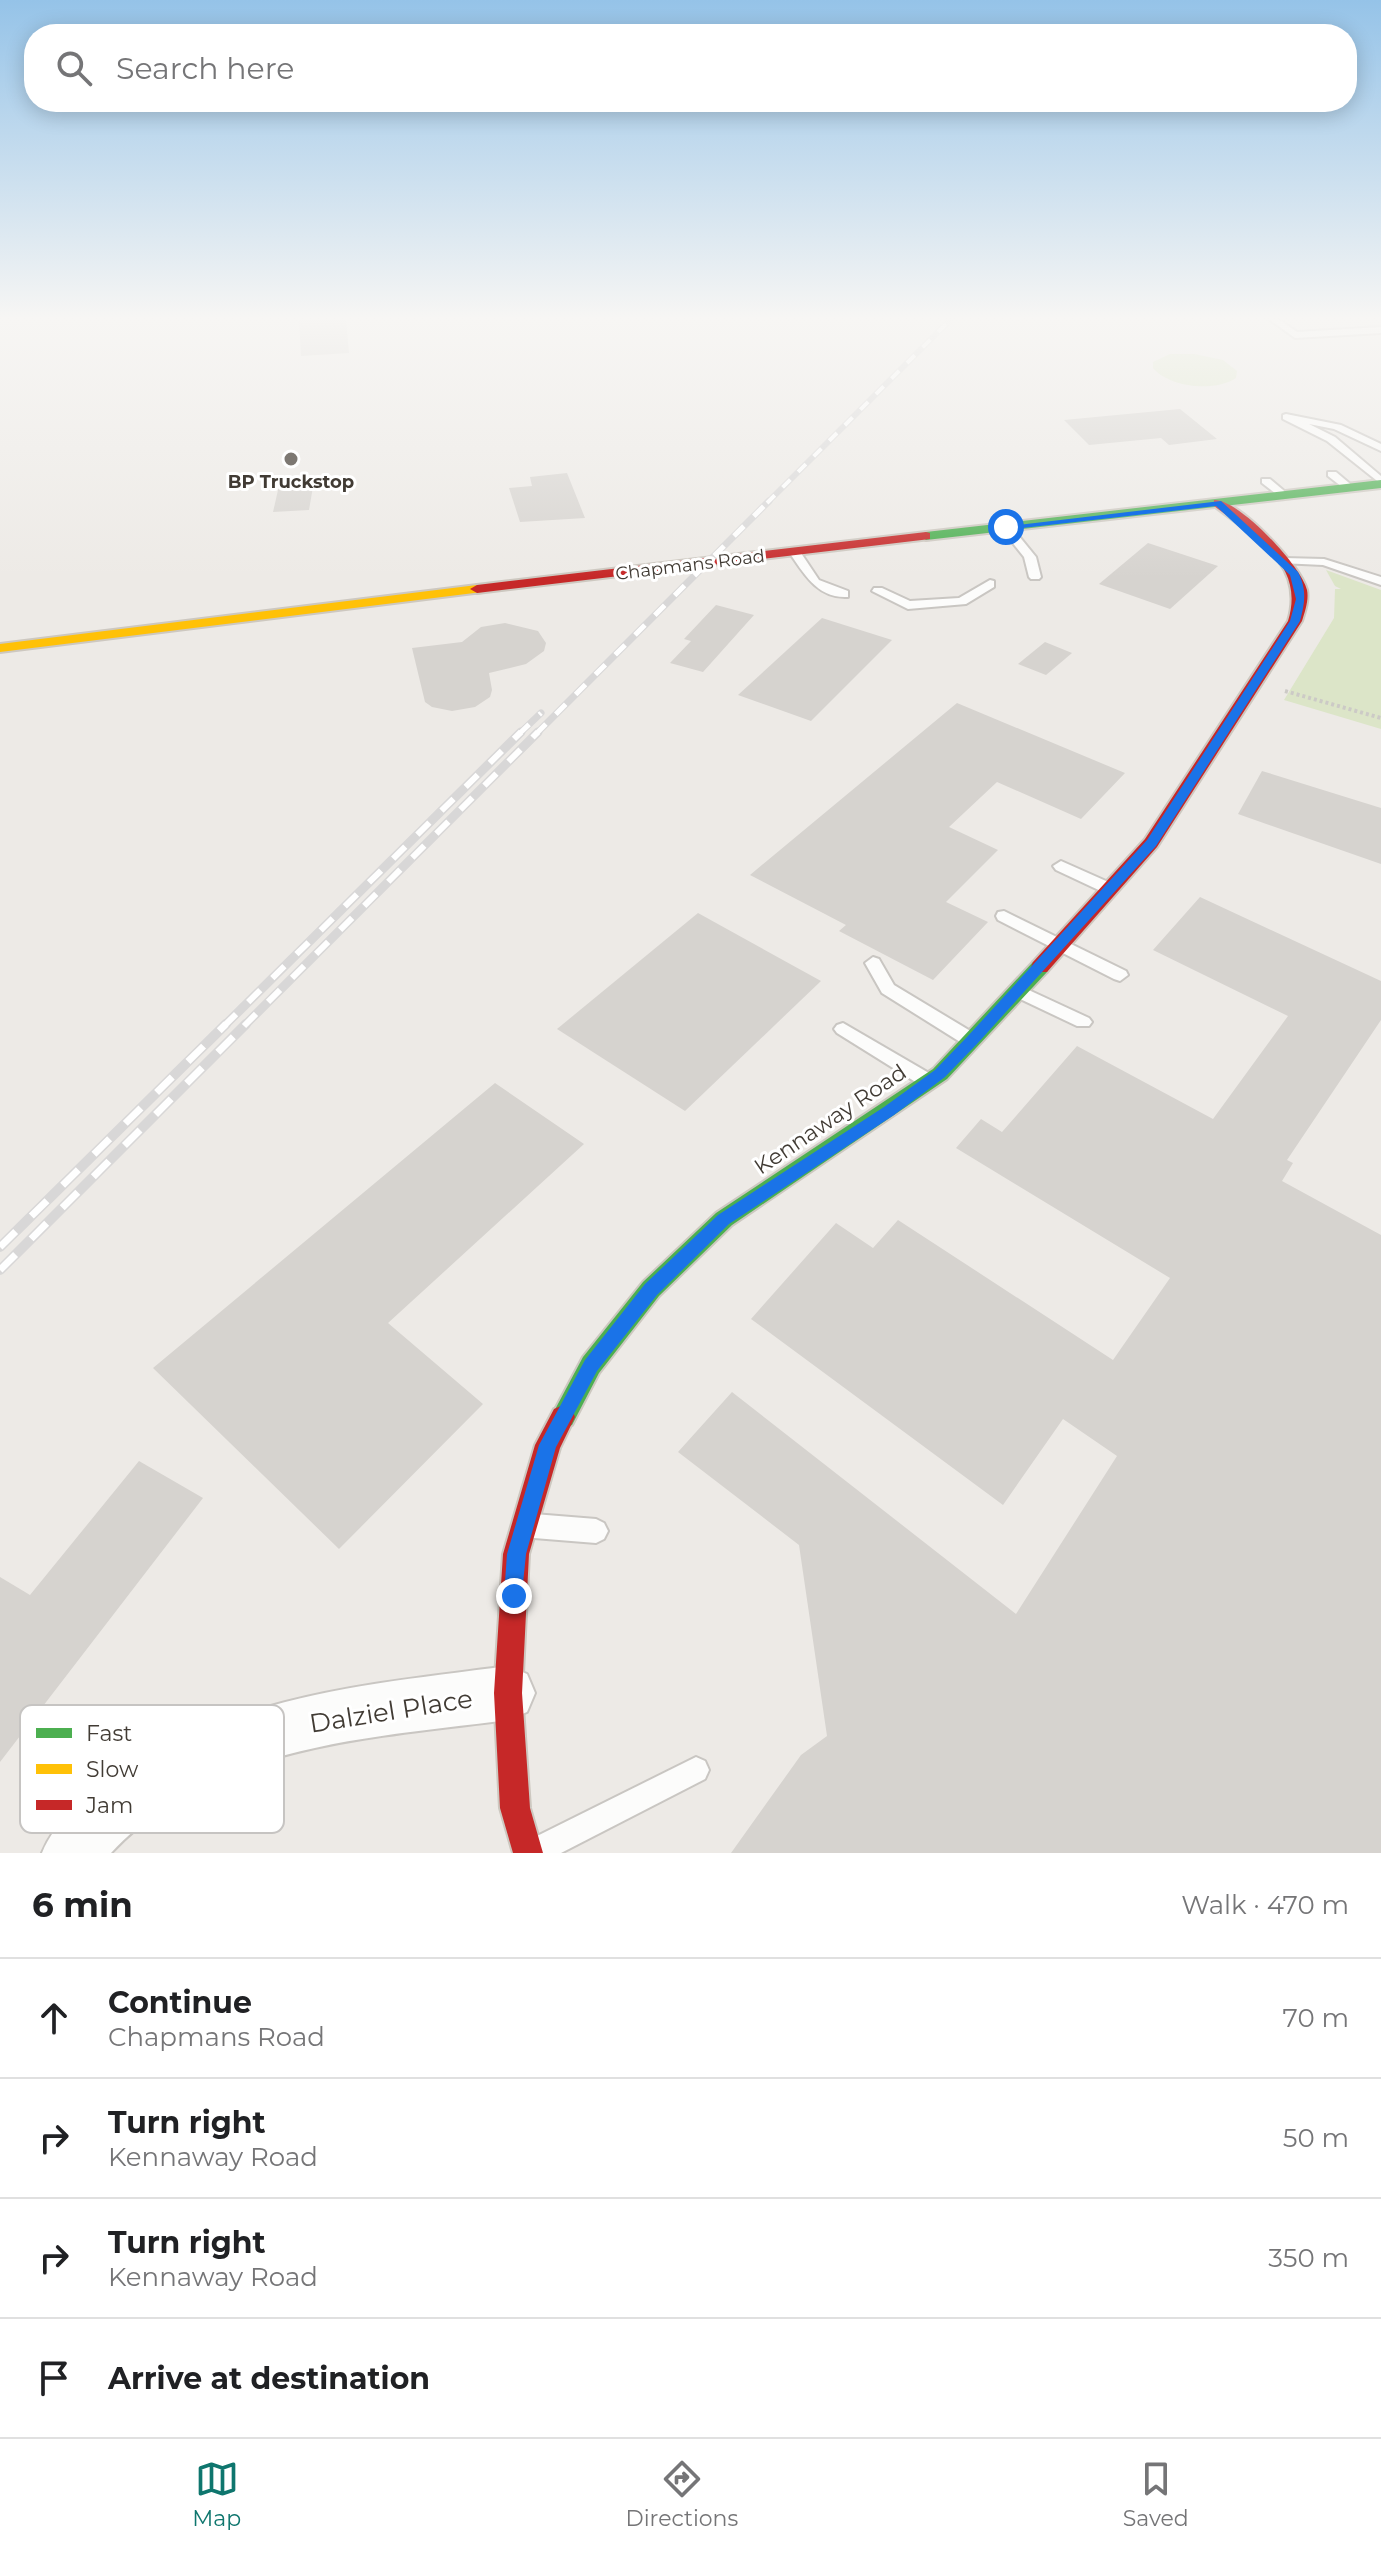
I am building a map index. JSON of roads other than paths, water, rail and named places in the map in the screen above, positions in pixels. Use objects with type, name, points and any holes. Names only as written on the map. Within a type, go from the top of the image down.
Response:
[{"type":"street","name":"Chapmans Road","points":[[0,648],[1381,482]]},
{"type":"street","name":"Kennaway Road","points":[[531,1853],[515,1808],[508,1693],[516,1554],[548,1445],[591,1365],[651,1289],[724,1219],[930,1081],[972,1041],[1151,843],[1295,621],[1301,599],[1300,587],[1284,561],[1218,503]]},
{"type":"street","name":"Dalziel Place","points":[[284,1729],[315,1720],[508,1693]]},
{"type":"street","name":"Dalziel Place","points":[[71,1853],[92,1833]]},
{"type":"lane","points":[[1381,448],[1337,427],[1286,417],[1331,439],[1381,482]]},
{"type":"lane","points":[[1332,474],[1350,488]]},
{"type":"lane","points":[[1266,481],[1284,495]]},
{"type":"lane","points":[[1006,527],[1030,557],[1035,577]]},
{"type":"lane","points":[[795,552],[815,582],[844,594]]},
{"type":"lane","points":[[1284,561],[1324,562],[1381,581]]},
{"type":"lane","points":[[878,591],[908,605],[962,601],[990,584]]},
{"type":"lane","points":[[1061,866],[1110,889]]},
{"type":"lane","points":[[1004,916],[1120,975]]},
{"type":"lane","points":[[873,963],[888,989],[972,1041]]},
{"type":"lane","points":[[1018,991],[1083,1022]]},
{"type":"lane","points":[[843,1029],[930,1081]]},
{"type":"lane","points":[[524,1525],[596,1531]]},
{"type":"lane","points":[[531,1853],[696,1770]]},
{"type":"railway","points":[[0,1270],[865,405]]},
{"type":"railway","points":[[519,734],[541,713]]},
{"type":"railway","points":[[224,1026],[521,732]]},
{"type":"railway","points":[[0,1247],[226,1024]]},
{"type":"place","name":"BP Truckstop","points":[[291,459]]}]
